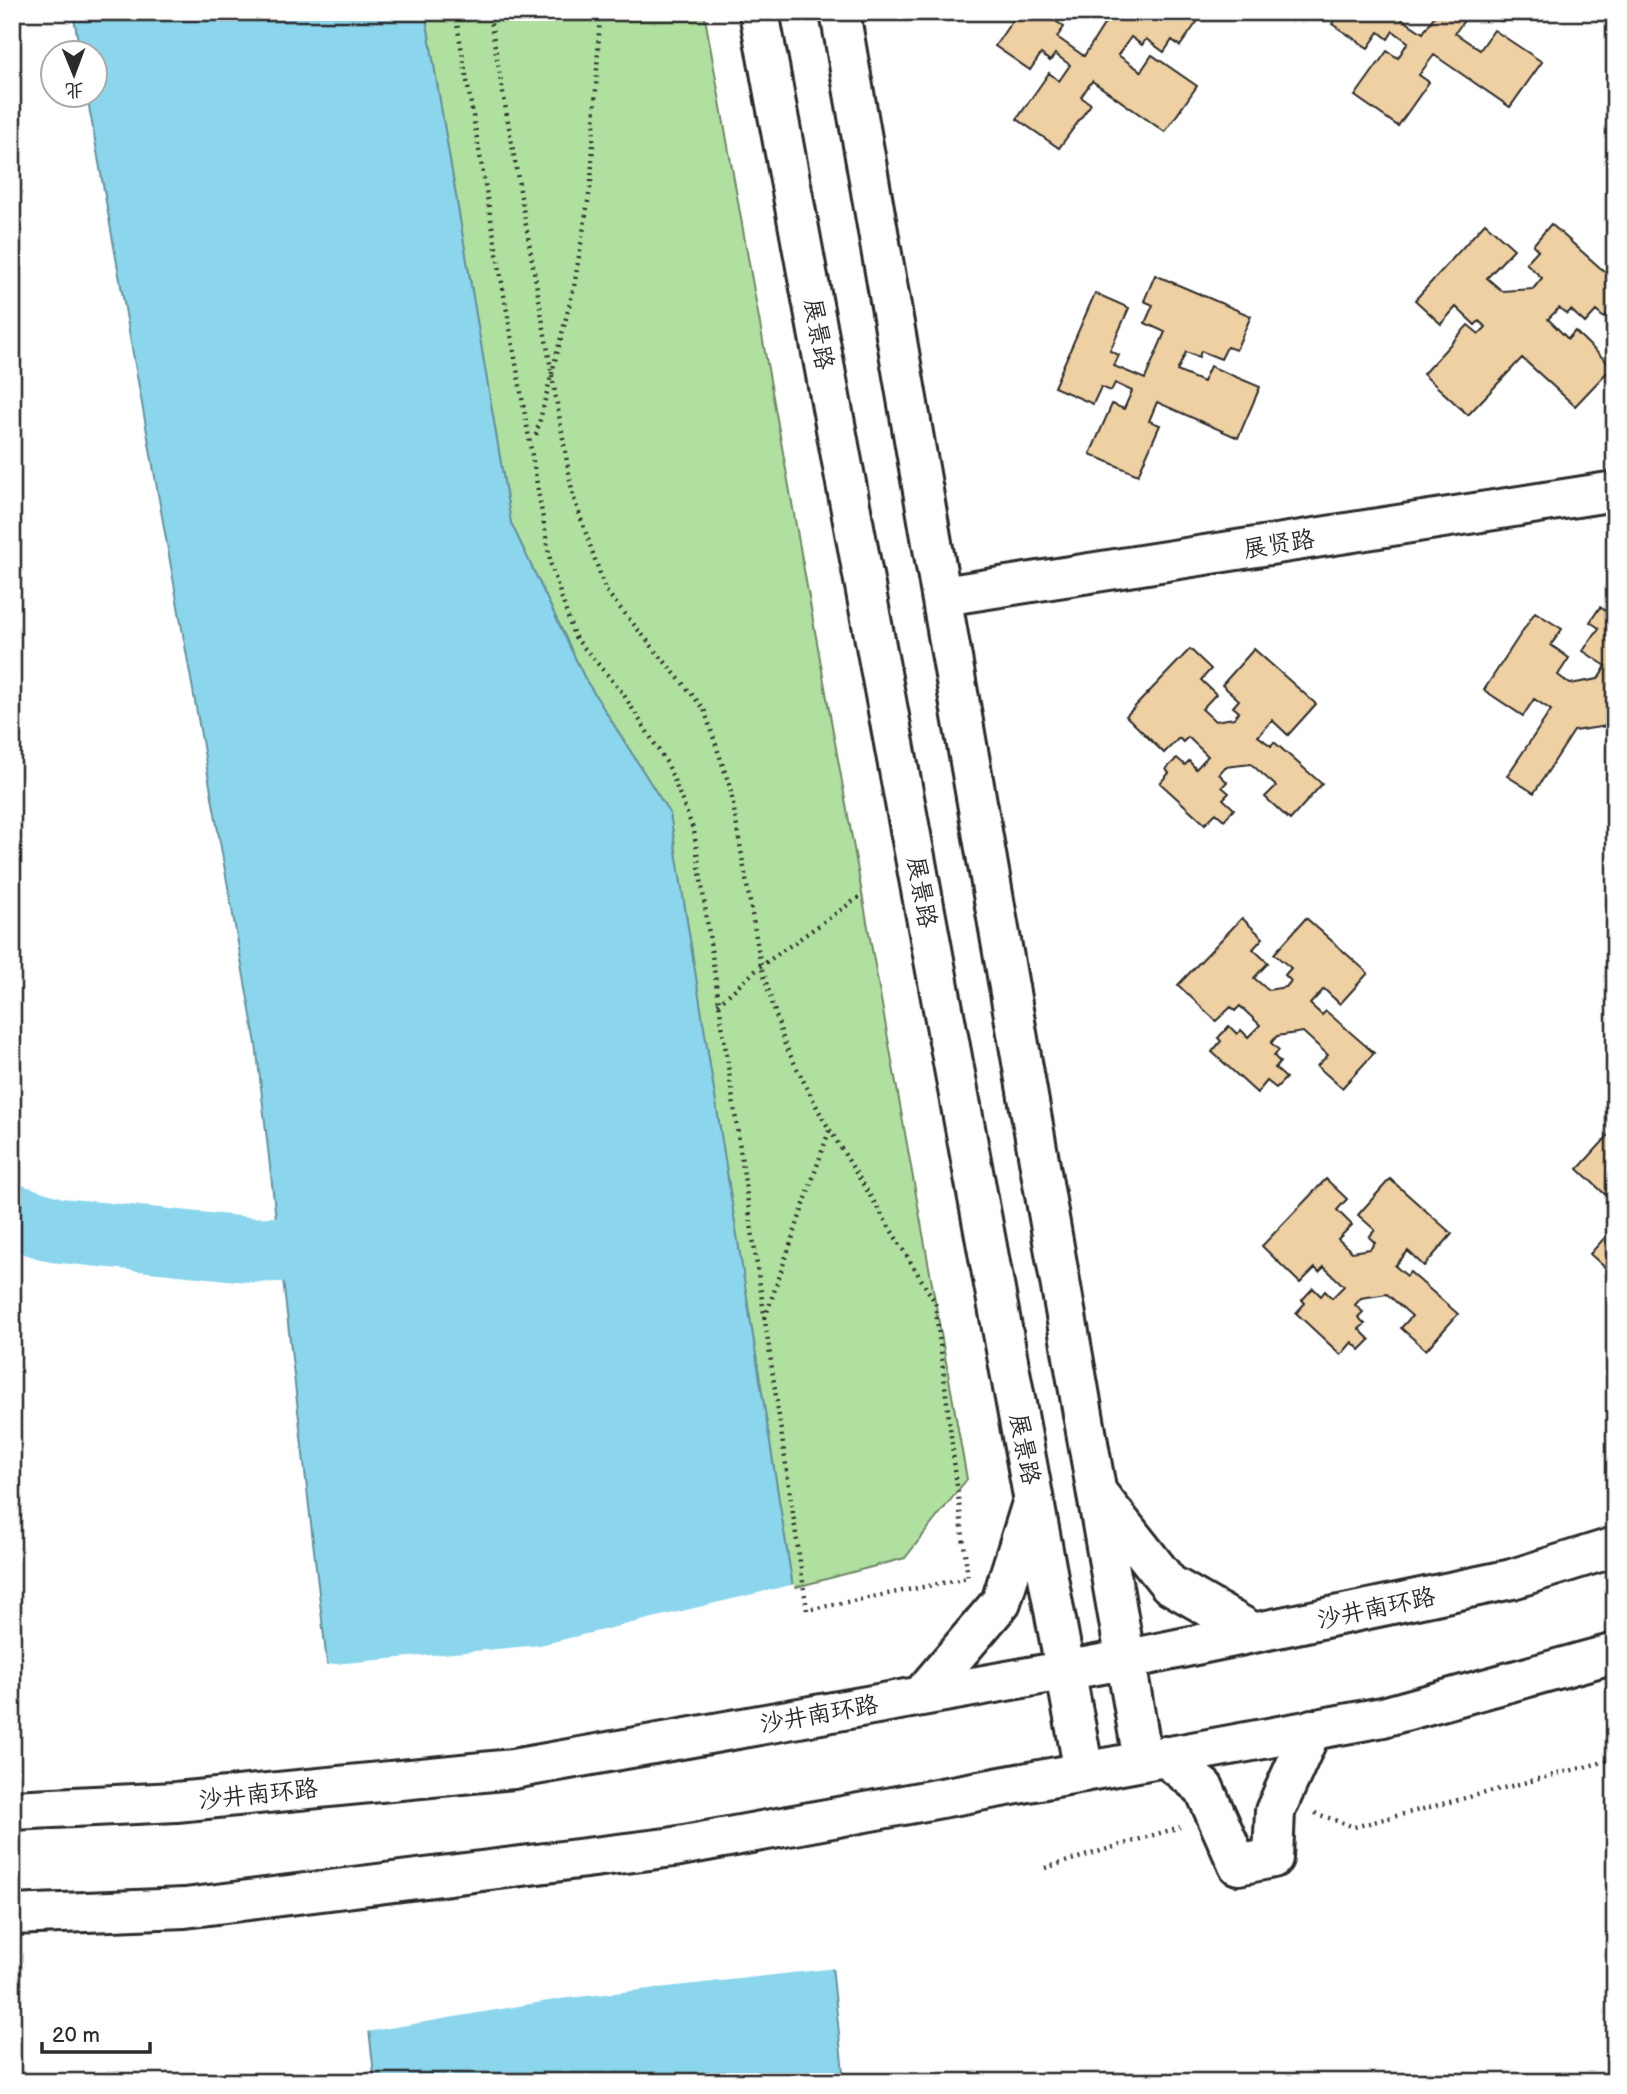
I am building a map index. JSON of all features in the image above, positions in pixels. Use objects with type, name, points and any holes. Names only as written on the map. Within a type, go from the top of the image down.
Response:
[{"type":"main road","name":"展景路","points":[[759,12],[1084,1772]]},
{"type":"main road","points":[[839,12],[943,596],[1124,1660],[1153,1758],[1204,1788],[1238,1865],[1273,1858],[1275,1811],[1312,1729]]},
{"type":"main road","name":"展贤路","points":[[943,596],[1615,491]]},
{"type":"main road","points":[[1097,1493],[1170,1584],[1254,1633]]},
{"type":"main road","points":[[921,1696],[1001,1602],[1034,1498]]},
{"type":"main road","name":"沙井南环路","points":[[12,1810],[176,1802],[513,1769],[1124,1660],[1512,1579],[1615,1547]]},
{"type":"main road","points":[[12,1915],[185,1908],[674,1847],[1383,1717],[1615,1653]]},
{"type":"path","points":[[455,12],[551,565],[573,636],[622,692],[668,765],[694,831],[807,1610],[968,1577],[935,1302],[830,1130],[785,1045],[761,966],[730,788],[704,709],[606,591],[573,496],[489,12]]},
{"type":"path","points":[[536,435],[574,287],[591,183],[600,12]]},
{"type":"path","points":[[718,1004],[761,966],[862,895]]},
{"type":"path","points":[[764,1320],[830,1130]]},
{"type":"path","points":[[1275,1811],[1300,1807],[1354,1827],[1615,1759]]},
{"type":"path","points":[[1045,1868],[1199,1821],[1219,1818]]},
{"type":"green space","points":[[425,12],[704,12],[967,1479],[905,1558],[793,1588],[670,814],[585,679],[511,523]]},
{"type":"water","points":[[73,12],[425,12],[511,523],[585,679],[670,814],[793,1588],[844,2082],[375,2082],[256,1044],[89,108],[108,108],[108,38],[78,38]]},
{"type":"pier","points":[[795,1584],[836,1968],[560,1999],[366,2032],[324,1665],[540,1645]]},
{"type":"building","points":[[1018,12],[1063,12],[1057,22],[1064,27],[1057,37],[1084,56],[1112,12],[1198,12],[1202,15],[1180,46],[1172,40],[1164,52],[1146,39],[1142,45],[1131,37],[1118,55],[1141,71],[1152,55],[1197,86],[1165,132],[1092,81],[1081,97],[1091,104],[1059,148],[1017,119],[1049,73],[1059,81],[1070,65],[1055,54],[1050,61],[1041,54],[1030,70],[995,46]]},
{"type":"building","points":[[1340,12],[1398,12],[1396,15],[1423,33],[1437,12],[1470,12],[1455,33],[1480,50],[1494,30],[1542,62],[1510,107],[1434,55],[1419,75],[1429,82],[1398,126],[1355,96],[1387,51],[1398,58],[1408,42],[1393,31],[1388,39],[1379,32],[1368,48],[1332,24]]},
{"type":"building","points":[[1488,12],[1508,12],[1501,21]]},
{"type":"building","points":[[1485,223],[1514,249],[1487,278],[1502,291],[1533,289],[1542,278],[1526,263],[1538,250],[1533,245],[1551,224],[1615,281],[1615,307],[1604,318],[1596,311],[1585,323],[1571,310],[1567,314],[1559,308],[1548,319],[1568,339],[1575,331],[1612,367],[1575,406],[1522,358],[1468,415],[1423,374],[1468,325],[1479,334],[1486,327],[1479,321],[1475,325],[1456,307],[1441,324],[1415,300]]},
{"type":"building","points":[[1155,275],[1251,316],[1236,350],[1227,347],[1221,359],[1201,351],[1199,357],[1186,352],[1177,371],[1203,382],[1210,366],[1260,387],[1238,438],[1157,402],[1149,421],[1160,425],[1138,475],[1090,454],[1112,404],[1124,409],[1132,391],[1115,383],[1111,391],[1101,387],[1093,404],[1054,387],[1095,293],[1129,308],[1110,351],[1119,355],[1114,366],[1145,379],[1165,332],[1145,323],[1153,305],[1144,301]]},
{"type":"building","points":[[1600,607],[1615,617],[1615,731],[1607,726],[1574,731],[1534,793],[1507,776],[1551,710],[1534,699],[1523,716],[1484,690],[1535,612],[1562,629],[1551,645],[1569,658],[1558,675],[1570,684],[1598,679],[1606,666],[1583,651],[1599,628],[1590,622]]},
{"type":"building","points":[[1190,649],[1211,669],[1201,680],[1216,694],[1202,709],[1215,721],[1234,718],[1239,712],[1233,707],[1239,700],[1222,685],[1254,649],[1316,704],[1288,735],[1272,720],[1258,736],[1271,746],[1274,742],[1322,784],[1290,820],[1265,797],[1276,786],[1251,764],[1225,767],[1219,774],[1227,782],[1222,787],[1229,793],[1223,799],[1234,809],[1224,820],[1216,813],[1205,824],[1160,783],[1169,773],[1166,769],[1177,758],[1185,765],[1189,761],[1196,769],[1208,756],[1188,737],[1183,742],[1179,738],[1164,753],[1126,716]]},
{"type":"building","points":[[1242,918],[1263,938],[1253,949],[1268,963],[1254,978],[1268,990],[1286,987],[1291,981],[1285,975],[1291,968],[1274,954],[1306,918],[1368,973],[1340,1004],[1324,989],[1310,1004],[1322,1015],[1326,1011],[1374,1053],[1342,1088],[1317,1066],[1328,1055],[1303,1032],[1277,1036],[1271,1043],[1279,1050],[1274,1056],[1280,1062],[1275,1068],[1286,1078],[1276,1088],[1267,1081],[1257,1093],[1212,1052],[1221,1041],[1218,1038],[1229,1026],[1237,1034],[1241,1030],[1248,1037],[1260,1025],[1240,1006],[1235,1011],[1231,1007],[1216,1021],[1178,985]]},
{"type":"building","points":[[1615,1128],[1615,1192],[1609,1198],[1578,1169]]},
{"type":"building","points":[[1326,1179],[1347,1199],[1337,1210],[1352,1225],[1338,1239],[1352,1252],[1370,1249],[1375,1243],[1369,1237],[1375,1230],[1358,1215],[1390,1179],[1452,1234],[1424,1266],[1408,1251],[1395,1266],[1407,1276],[1410,1272],[1458,1314],[1426,1350],[1401,1328],[1412,1316],[1387,1294],[1361,1298],[1355,1305],[1363,1312],[1358,1317],[1365,1324],[1359,1329],[1370,1340],[1360,1350],[1352,1342],[1341,1355],[1296,1313],[1305,1303],[1302,1300],[1313,1288],[1321,1296],[1325,1291],[1332,1298],[1344,1286],[1324,1267],[1319,1272],[1315,1268],[1300,1283],[1262,1246]]},
{"type":"building","points":[[1615,1226],[1615,1265],[1609,1271],[1590,1254]]},
{"type":"waterway","points":[[12,1216],[56,1230],[253,1250],[369,1248]]}]
